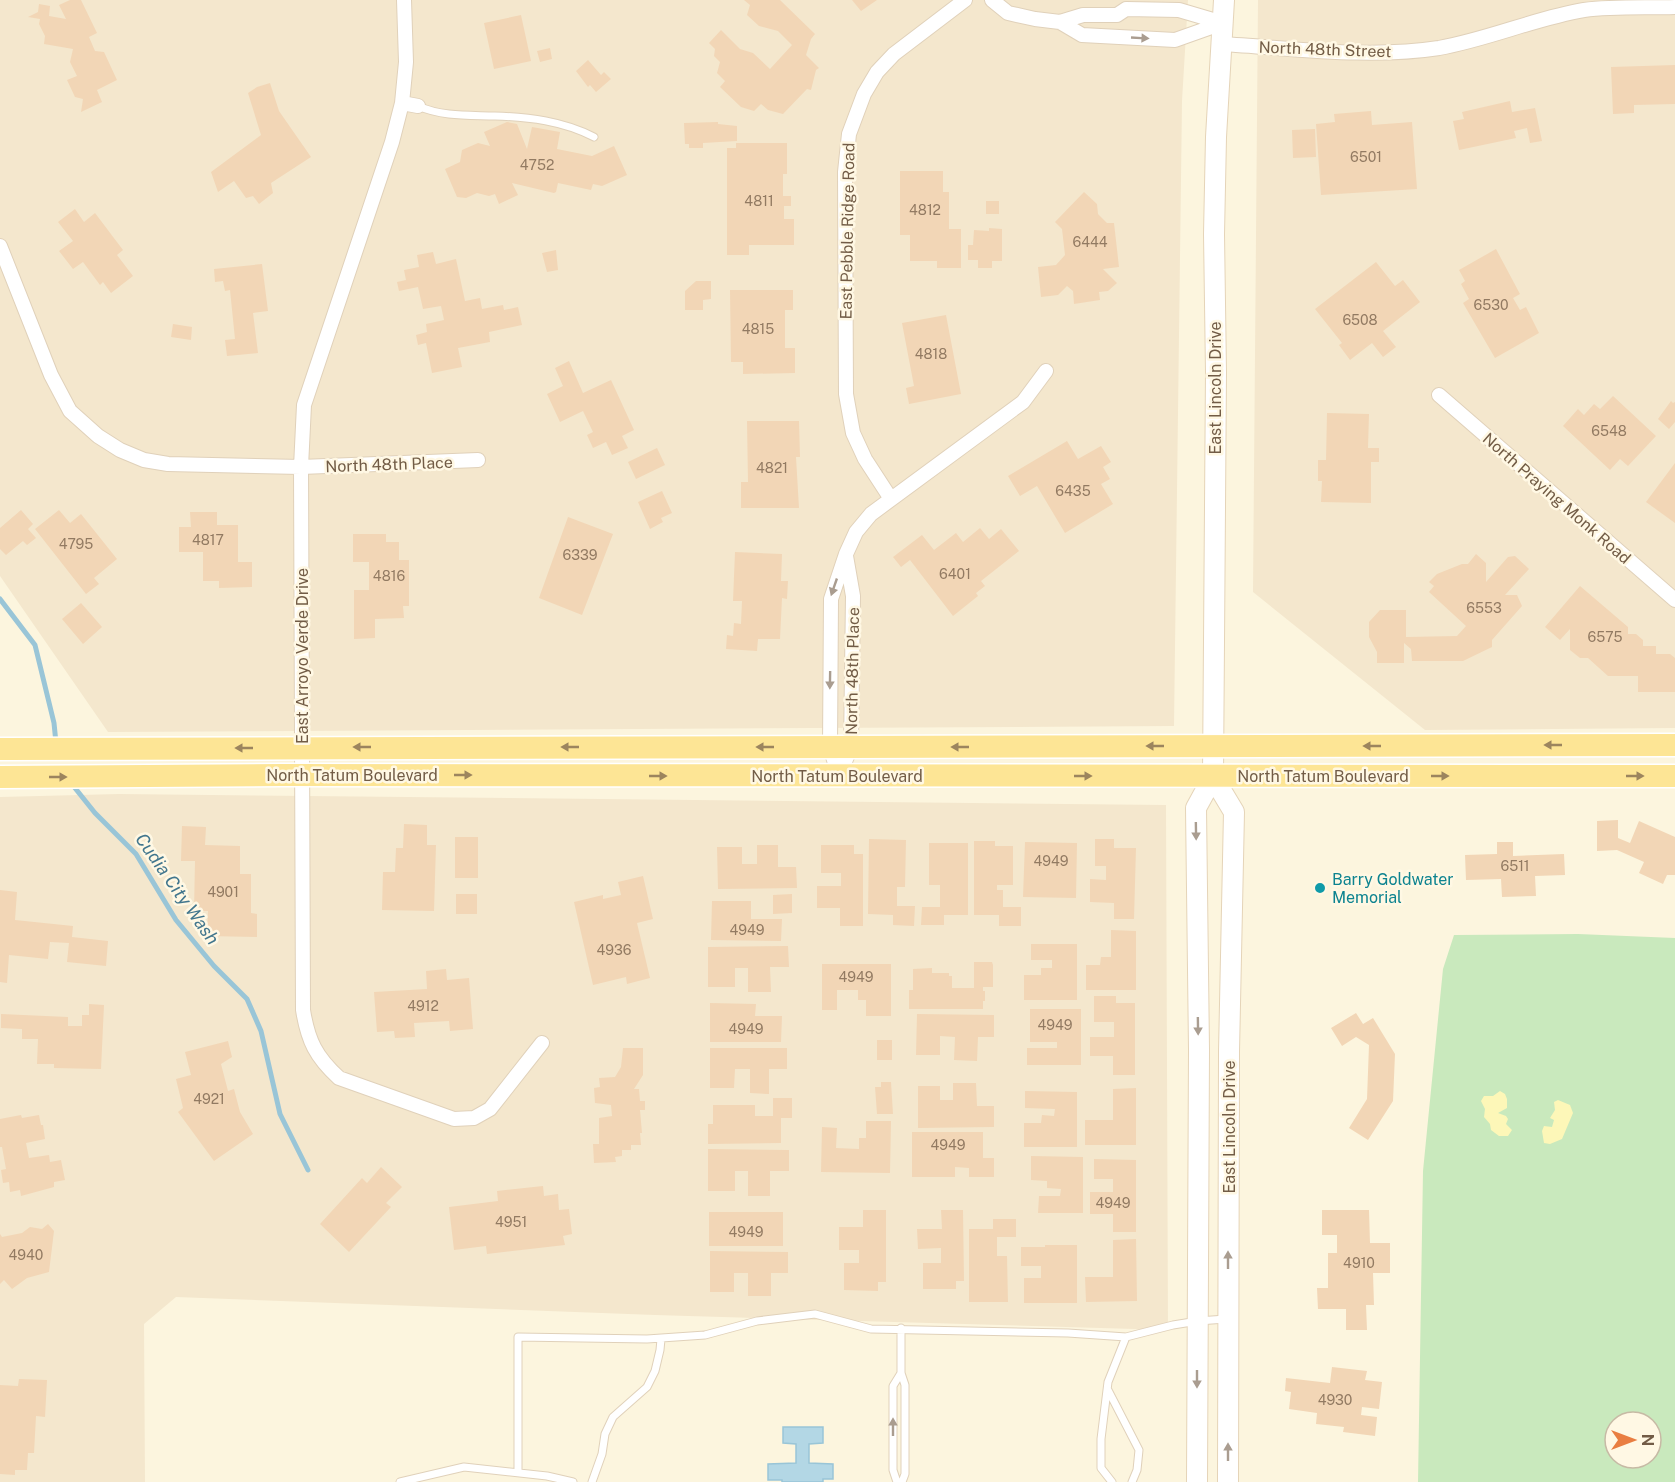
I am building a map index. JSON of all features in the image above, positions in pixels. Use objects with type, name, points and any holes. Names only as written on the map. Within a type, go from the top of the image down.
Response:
[{"type":"main road","name":"East Lincoln Drive","points":[[1197,1482],[1199,1050],[1196,808],[1213,777],[1216,372],[1214,234],[1216,137],[1224,0]]},
{"type":"main road","name":"North Tatum Boulevard","points":[[0,748],[1675,745]]},
{"type":"main road","name":"North Tatum Boulevard","points":[[0,777],[303,775],[1675,776]]},
{"type":"main road","name":"East Lincoln Drive","points":[[1213,777],[1234,812],[1229,1052],[1228,1482]]},
{"type":"street","name":"East Arroyo Verde Drive","points":[[404,0],[406,62],[402,103],[392,142],[304,405],[301,467],[303,1010],[306,1031],[315,1051],[339,1078],[454,1119],[474,1118],[490,1109],[543,1043]]},
{"type":"street","name":"East Pebble Ridge Road","points":[[891,499],[865,459],[853,433],[846,394],[845,172],[849,135],[864,94],[877,72],[894,54],[965,0]]},
{"type":"street","points":[[992,0],[1008,13],[1060,22],[1082,35],[1175,40],[1223,23]]},
{"type":"street","name":"North 48th Street","points":[[1221,44],[1355,52],[1395,52],[1438,48],[1486,38],[1585,5],[1675,7]]},
{"type":"street","points":[[1060,22],[1083,15],[1117,15],[1126,9],[1179,10],[1223,23]]},
{"type":"street","points":[[1116,37],[1117,15]]},
{"type":"street","points":[[402,103],[418,106]]},
{"type":"street","name":"North 48th Place","points":[[0,246],[51,375],[70,411],[120,450],[136,457],[168,464],[301,467],[478,460]]},
{"type":"street","name":"North 48th Place","points":[[839,776],[841,747],[831,599],[856,532],[871,514],[1023,402],[1046,371]]},
{"type":"street","name":"North Praying Monk Road","points":[[1439,395],[1675,600]]},
{"type":"street","name":"North 48th Place","points":[[839,776],[853,596],[846,554]]},
{"type":"lane","points":[[418,106],[445,115],[504,116],[547,120],[581,130],[594,137]]},
{"type":"lane","points":[[518,1472],[518,1337],[661,1339],[705,1335],[757,1321],[815,1314],[871,1329],[901,1328],[1126,1337],[1158,1328],[1198,1321],[1228,1319]]},
{"type":"lane","points":[[901,1328],[901,1373],[905,1384],[905,1474],[902,1482]]},
{"type":"lane","points":[[1112,1482],[1101,1468],[1101,1439],[1108,1382],[1126,1337]]},
{"type":"lane","points":[[592,1482],[602,1454],[605,1434],[613,1417],[647,1387],[655,1371],[661,1339]]},
{"type":"lane","points":[[897,1482],[893,1470],[893,1386],[901,1373]]},
{"type":"lane","points":[[1108,1390],[1138,1450],[1137,1470],[1132,1482]]},
{"type":"lane","points":[[400,1482],[464,1467],[518,1472],[573,1482]]},
{"type":"shaded area","points":[[0,0],[1188,0],[1182,101],[1174,726],[108,732],[0,576]]},
{"type":"shaded area","points":[[1258,0],[1675,0],[1675,728],[1425,730],[1253,592]]},
{"type":"shaded area","points":[[119,794],[1166,805],[1168,1330],[655,1315],[176,1297],[144,1324],[145,1482],[0,1482],[0,797]]},
{"type":"green space","points":[[1578,934],[1675,938],[1675,1482],[1418,1482],[1423,1171],[1443,969],[1454,935]]},
{"type":"sand","points":[[1500,1091],[1505,1094],[1507,1108],[1498,1113],[1508,1119],[1506,1124],[1512,1130],[1508,1136],[1499,1136],[1491,1130],[1490,1124],[1484,1117],[1485,1109],[1481,1101],[1484,1096],[1493,1096]]},
{"type":"sand","points":[[1558,1100],[1570,1105],[1573,1113],[1562,1139],[1550,1144],[1544,1143],[1542,1131],[1544,1126],[1552,1127],[1554,1120],[1550,1118],[1555,1110],[1554,1102]]},
{"type":"water","points":[[783,1427],[823,1427],[823,1443],[809,1444],[809,1463],[833,1464],[833,1479],[823,1479],[823,1482],[768,1480],[768,1464],[796,1463],[796,1444],[783,1443]]},
{"type":"building","points":[[70,0],[81,0],[97,33],[89,37],[95,51],[104,52],[117,80],[97,90],[102,102],[81,112],[83,99],[75,97],[67,80],[77,76],[70,62],[73,49],[44,44],[45,36],[39,24],[40,19],[28,17],[38,12],[39,4],[50,6],[49,16],[66,19],[59,5]]},
{"type":"building","points":[[744,0],[780,0],[815,34],[806,55],[819,68],[816,70],[811,90],[807,89],[783,114],[768,110],[761,104],[754,111],[741,107],[720,87],[725,81],[717,73],[720,62],[714,56],[715,49],[709,43],[721,30],[740,49],[753,53],[770,69],[792,45],[778,31],[759,26],[747,15],[750,5]]},
{"type":"building","points":[[852,0],[877,0],[861,11]]},
{"type":"building","points":[[521,15],[531,61],[494,69],[484,23]]},
{"type":"building","points":[[550,48],[552,59],[540,62],[537,51]]},
{"type":"building","points":[[588,60],[601,75],[604,72],[611,79],[596,92],[590,85],[588,87],[576,71]]},
{"type":"building","points":[[1675,65],[1675,104],[1634,105],[1634,113],[1613,114],[1611,67]]},
{"type":"building","points":[[270,83],[279,111],[311,157],[271,183],[273,193],[259,204],[253,196],[246,198],[234,181],[218,192],[211,172],[261,135],[248,93]]},
{"type":"building","points":[[1510,101],[1512,112],[1535,108],[1542,141],[1530,143],[1527,128],[1514,131],[1516,138],[1459,150],[1453,121],[1464,119],[1462,112]]},
{"type":"building","points":[[1371,111],[1372,125],[1412,122],[1417,189],[1321,195],[1316,124],[1335,122],[1334,114]]},
{"type":"building","points":[[507,122],[517,124],[527,149],[532,127],[560,132],[557,149],[592,156],[614,146],[627,175],[602,186],[593,184],[591,190],[558,183],[554,193],[512,183],[518,195],[499,204],[495,194],[489,196],[477,193],[466,198],[457,197],[445,169],[460,162],[462,150],[478,143],[490,146],[484,132]]},
{"type":"building","points":[[718,122],[718,124],[737,126],[737,141],[703,143],[703,148],[689,148],[689,144],[685,144],[684,123]]},
{"type":"building","points":[[1315,129],[1316,157],[1293,158],[1292,130]]},
{"type":"building","points":[[736,143],[787,143],[787,174],[783,174],[783,196],[791,196],[791,206],[784,206],[784,219],[794,219],[794,245],[749,245],[749,255],[727,255],[727,148],[736,148]]},
{"type":"building","points":[[900,171],[943,171],[943,192],[949,192],[949,229],[961,229],[961,268],[937,268],[937,261],[910,261],[910,235],[900,235]]},
{"type":"building","points":[[1084,192],[1097,204],[1098,214],[1107,223],[1114,223],[1119,267],[1103,269],[1117,283],[1108,291],[1099,292],[1100,300],[1074,304],[1073,291],[1067,286],[1058,295],[1041,297],[1038,267],[1056,265],[1065,255],[1062,229],[1055,222]]},
{"type":"building","points":[[986,201],[999,201],[999,214],[986,214]]},
{"type":"building","points":[[75,209],[84,222],[95,213],[123,250],[117,255],[133,276],[111,293],[103,282],[100,285],[83,262],[73,269],[59,251],[73,241],[58,222]]},
{"type":"building","points":[[989,228],[1002,229],[1002,261],[992,261],[992,268],[978,268],[978,260],[968,260],[968,245],[973,245],[974,230],[989,231]]},
{"type":"building","points":[[1496,249],[1520,294],[1513,298],[1520,310],[1526,307],[1539,333],[1495,358],[1463,303],[1469,299],[1461,284],[1465,281],[1459,270]]},
{"type":"building","points":[[556,250],[558,270],[547,272],[542,253]]},
{"type":"building","points":[[433,252],[436,264],[456,259],[465,301],[480,298],[482,309],[503,305],[504,310],[518,307],[522,325],[489,332],[490,342],[458,348],[462,367],[432,373],[426,343],[418,345],[416,335],[427,332],[426,324],[444,320],[441,306],[423,309],[418,287],[399,291],[397,282],[406,280],[404,270],[419,267],[417,255]]},
{"type":"building","points":[[1376,262],[1395,286],[1403,280],[1420,302],[1383,331],[1396,347],[1383,357],[1372,343],[1350,360],[1339,345],[1342,343],[1315,309]]},
{"type":"building","points":[[262,264],[268,311],[253,313],[258,353],[227,356],[225,340],[235,339],[230,290],[225,291],[223,281],[215,282],[214,269]]},
{"type":"building","points":[[696,281],[711,281],[711,299],[703,300],[703,310],[685,310],[685,291]]},
{"type":"building","points":[[730,290],[793,290],[793,310],[785,310],[785,348],[795,348],[795,373],[743,374],[743,362],[731,362]]},
{"type":"building","points":[[946,315],[961,394],[909,404],[906,388],[914,386],[902,323]]},
{"type":"building","points":[[173,324],[192,327],[191,340],[171,337]]},
{"type":"building","points":[[569,361],[583,393],[611,380],[634,430],[622,436],[628,448],[612,455],[606,442],[593,448],[587,435],[593,432],[583,411],[560,422],[547,394],[563,386],[555,368]]},
{"type":"building","points":[[1613,396],[1656,436],[1628,466],[1620,459],[1610,470],[1563,426],[1578,409],[1584,415],[1594,404],[1600,409]]},
{"type":"building","points":[[1671,401],[1675,402],[1675,422],[1669,429],[1658,419]]},
{"type":"building","points":[[1327,413],[1369,414],[1368,448],[1379,448],[1379,462],[1371,462],[1371,503],[1321,502],[1322,481],[1318,481],[1318,460],[1326,460]]},
{"type":"building","points":[[747,421],[799,421],[800,457],[796,457],[799,508],[741,508],[741,482],[748,482]]},
{"type":"building","points":[[1067,441],[1078,459],[1101,446],[1111,462],[1103,467],[1110,479],[1101,484],[1113,504],[1065,533],[1037,486],[1020,496],[1008,476]]},
{"type":"building","points":[[657,448],[665,465],[636,479],[628,462]]},
{"type":"building","points":[[1675,463],[1675,523],[1646,502]]},
{"type":"building","points":[[662,491],[672,513],[661,518],[663,522],[650,529],[638,502]]},
{"type":"building","points":[[21,510],[33,524],[28,529],[36,538],[27,545],[23,541],[6,555],[0,549],[0,528]]},
{"type":"building","points":[[59,510],[70,523],[81,514],[117,559],[94,578],[99,584],[86,594],[35,529]]},
{"type":"building","points":[[190,512],[217,512],[217,525],[238,525],[238,562],[252,562],[252,587],[219,588],[219,581],[203,581],[203,552],[179,552],[179,527],[191,527]]},
{"type":"building","points":[[568,517],[613,534],[582,615],[539,598]]},
{"type":"building","points":[[980,528],[989,539],[1001,529],[1019,551],[981,581],[985,586],[976,593],[978,596],[953,616],[910,560],[901,567],[893,557],[922,535],[934,550],[956,533],[963,542]]},
{"type":"building","points":[[353,534],[386,534],[386,542],[399,542],[399,560],[409,560],[409,606],[403,606],[404,618],[375,619],[375,638],[354,639],[354,590],[369,590],[369,562],[353,562]]},
{"type":"building","points":[[735,552],[782,554],[781,581],[788,581],[787,599],[782,598],[780,639],[758,639],[757,651],[726,649],[727,635],[733,636],[734,623],[741,624],[742,601],[733,601]]},
{"type":"building","points":[[1476,554],[1486,563],[1486,582],[1508,557],[1515,556],[1529,569],[1505,595],[1517,595],[1522,606],[1492,640],[1492,647],[1463,661],[1412,661],[1411,649],[1404,643],[1404,663],[1377,663],[1377,652],[1369,637],[1369,622],[1380,610],[1406,610],[1406,637],[1457,636],[1466,626],[1429,592],[1434,586],[1429,582],[1437,574],[1462,564],[1468,564]]},
{"type":"building","points":[[1580,586],[1628,627],[1628,634],[1636,634],[1643,640],[1643,646],[1656,646],[1656,654],[1670,654],[1675,658],[1675,692],[1638,692],[1638,676],[1608,676],[1588,658],[1580,658],[1570,650],[1570,629],[1560,640],[1545,627]]},
{"type":"building","points":[[81,603],[102,627],[83,644],[62,619]]},
{"type":"building","points":[[1618,820],[1618,838],[1630,843],[1639,821],[1675,837],[1675,875],[1667,875],[1663,884],[1639,873],[1644,862],[1617,850],[1597,851],[1597,821]]},
{"type":"building","points":[[404,824],[427,825],[427,845],[436,845],[434,911],[382,910],[383,872],[395,872],[396,848],[403,848]]},
{"type":"building","points":[[182,826],[206,827],[205,845],[240,846],[240,874],[251,874],[251,913],[257,914],[257,937],[207,936],[208,911],[194,911],[195,861],[181,861]]},
{"type":"building","points":[[455,837],[478,837],[478,878],[455,878]]},
{"type":"building","points":[[869,839],[906,840],[905,887],[897,887],[897,906],[915,906],[914,926],[893,925],[893,915],[868,914]]},
{"type":"building","points":[[1095,839],[1114,839],[1114,848],[1136,848],[1134,919],[1114,919],[1114,903],[1090,902],[1090,879],[1106,880],[1106,866],[1095,866]]},
{"type":"building","points":[[974,841],[995,841],[995,846],[1013,846],[1013,885],[997,885],[997,890],[1003,890],[1003,907],[1021,907],[1021,926],[999,926],[999,915],[974,915]]},
{"type":"building","points":[[1025,842],[1077,843],[1076,898],[1023,897]]},
{"type":"building","points":[[1497,842],[1513,842],[1513,856],[1564,854],[1565,875],[1535,876],[1536,896],[1502,897],[1501,879],[1466,880],[1465,855],[1497,854]]},
{"type":"building","points":[[929,843],[968,843],[968,915],[944,915],[944,925],[921,925],[922,907],[940,907],[940,885],[929,885]]},
{"type":"building","points":[[757,845],[778,845],[778,867],[796,867],[797,888],[718,889],[717,847],[742,847],[742,864],[757,864]]},
{"type":"building","points":[[821,845],[854,845],[854,854],[863,854],[863,926],[840,926],[840,908],[817,908],[817,886],[841,886],[841,873],[821,873]]},
{"type":"building","points":[[643,876],[653,919],[637,923],[650,978],[627,984],[626,977],[593,985],[574,902],[603,895],[603,899],[621,895],[618,882]]},
{"type":"building","points":[[0,890],[17,892],[15,920],[73,926],[72,937],[108,941],[106,966],[67,962],[69,943],[50,942],[48,959],[9,955],[7,983],[0,982]]},
{"type":"building","points":[[456,894],[477,894],[477,914],[456,914]]},
{"type":"building","points":[[792,894],[792,913],[773,914],[773,895]]},
{"type":"building","points":[[712,901],[751,901],[751,919],[782,919],[781,941],[711,940]]},
{"type":"building","points":[[1111,930],[1136,931],[1136,990],[1086,990],[1086,965],[1100,965],[1101,957],[1111,957]]},
{"type":"building","points":[[1031,944],[1077,944],[1077,1000],[1024,1000],[1024,975],[1041,975],[1041,968],[1052,968],[1052,960],[1031,960]]},
{"type":"building","points":[[788,946],[789,967],[770,967],[771,992],[748,992],[748,968],[735,968],[735,987],[708,987],[708,947]]},
{"type":"building","points":[[974,962],[992,962],[993,965],[993,987],[983,987],[985,1001],[983,1001],[983,1009],[909,1009],[909,990],[913,990],[913,969],[932,968],[932,973],[949,973],[949,976],[952,976],[952,988],[974,988]]},
{"type":"building","points":[[822,964],[891,964],[891,1016],[866,1016],[866,1000],[858,1000],[858,990],[837,990],[837,1010],[822,1010]]},
{"type":"building","points":[[446,969],[447,980],[469,978],[473,1029],[450,1031],[449,1021],[414,1023],[415,1037],[395,1038],[394,1031],[377,1032],[374,992],[427,989],[426,971]]},
{"type":"building","points":[[1094,996],[1116,996],[1116,1003],[1135,1003],[1135,1075],[1113,1075],[1113,1056],[1090,1056],[1090,1037],[1114,1037],[1114,1022],[1094,1022]]},
{"type":"building","points":[[710,1003],[756,1004],[755,1016],[782,1016],[781,1042],[710,1042]]},
{"type":"building","points":[[89,1004],[104,1005],[101,1069],[54,1068],[54,1064],[37,1064],[38,1039],[22,1039],[22,1029],[1,1028],[1,1014],[68,1017],[68,1026],[82,1026],[82,1015],[89,1015]]},
{"type":"building","points":[[1030,1009],[1081,1009],[1081,1065],[1027,1065],[1027,1048],[1057,1048],[1057,1042],[1030,1042]]},
{"type":"building","points":[[1356,1013],[1363,1024],[1373,1018],[1395,1054],[1393,1101],[1368,1140],[1349,1128],[1367,1099],[1369,1045],[1356,1037],[1342,1046],[1331,1028]]},
{"type":"building","points":[[917,1014],[994,1015],[994,1037],[978,1037],[977,1061],[954,1060],[955,1037],[940,1036],[940,1055],[916,1055]]},
{"type":"building","points":[[877,1040],[892,1040],[892,1060],[877,1060]]},
{"type":"building","points":[[228,1041],[232,1057],[221,1064],[228,1091],[234,1089],[240,1112],[253,1134],[214,1161],[178,1112],[183,1108],[176,1079],[191,1075],[185,1052]]},
{"type":"building","points":[[623,1048],[643,1048],[643,1075],[634,1089],[639,1089],[640,1101],[645,1101],[645,1110],[640,1110],[641,1145],[631,1145],[631,1150],[622,1150],[622,1156],[615,1157],[616,1162],[594,1163],[593,1144],[599,1144],[599,1118],[612,1116],[611,1105],[595,1103],[594,1088],[600,1087],[599,1078],[615,1077],[621,1067]]},
{"type":"building","points":[[710,1048],[787,1048],[787,1069],[769,1069],[769,1094],[750,1093],[750,1069],[735,1069],[734,1088],[710,1088]]},
{"type":"building","points":[[881,1082],[891,1082],[893,1114],[877,1114],[875,1087],[881,1087]]},
{"type":"building","points":[[953,1083],[976,1083],[977,1106],[994,1106],[994,1127],[918,1128],[918,1086],[940,1086],[940,1100],[953,1100]]},
{"type":"building","points":[[1136,1088],[1136,1145],[1085,1145],[1085,1120],[1113,1120],[1113,1089]]},
{"type":"building","points":[[1025,1091],[1077,1092],[1077,1147],[1024,1147],[1024,1123],[1041,1123],[1042,1115],[1054,1116],[1055,1109],[1025,1108]]},
{"type":"building","points":[[773,1098],[792,1098],[792,1118],[781,1118],[781,1143],[708,1144],[708,1124],[713,1124],[713,1105],[755,1105],[755,1116],[773,1116]]},
{"type":"building","points":[[21,1115],[22,1118],[39,1115],[41,1125],[43,1125],[45,1139],[26,1143],[29,1158],[49,1155],[50,1162],[61,1160],[65,1180],[54,1182],[54,1187],[21,1196],[20,1190],[10,1192],[9,1182],[3,1183],[1,1170],[6,1169],[2,1147],[0,1147],[0,1119]]},
{"type":"building","points":[[866,1121],[891,1121],[890,1173],[821,1172],[822,1127],[837,1128],[836,1148],[859,1149],[859,1138],[866,1138]]},
{"type":"building","points":[[912,1132],[983,1132],[983,1158],[994,1158],[994,1177],[969,1177],[969,1168],[955,1167],[955,1177],[912,1177]]},
{"type":"building","points":[[708,1149],[789,1150],[789,1171],[770,1171],[770,1196],[748,1196],[748,1171],[735,1171],[735,1191],[708,1191]]},
{"type":"building","points":[[1031,1156],[1083,1157],[1083,1213],[1038,1213],[1039,1196],[1060,1196],[1061,1189],[1047,1188],[1047,1181],[1031,1180]]},
{"type":"building","points":[[1094,1159],[1136,1160],[1136,1232],[1113,1232],[1113,1214],[1090,1214],[1090,1192],[1113,1192],[1113,1179],[1094,1179]]},
{"type":"building","points":[[381,1167],[402,1187],[386,1203],[391,1207],[349,1252],[320,1224],[362,1178],[367,1183]]},
{"type":"building","points":[[543,1186],[544,1196],[558,1194],[559,1210],[569,1209],[572,1234],[563,1236],[565,1245],[487,1254],[486,1246],[454,1250],[449,1207],[498,1201],[497,1191]]},
{"type":"building","points":[[863,1210],[886,1210],[886,1282],[878,1282],[878,1291],[844,1290],[844,1263],[859,1263],[859,1250],[839,1250],[839,1227],[863,1227]]},
{"type":"building","points":[[941,1210],[963,1210],[964,1281],[956,1281],[956,1289],[923,1289],[923,1263],[941,1263],[941,1248],[918,1249],[917,1229],[942,1229]]},
{"type":"building","points":[[1322,1210],[1369,1210],[1370,1243],[1390,1243],[1390,1273],[1373,1273],[1374,1305],[1366,1305],[1367,1330],[1346,1330],[1346,1309],[1318,1309],[1317,1288],[1328,1288],[1328,1253],[1337,1253],[1337,1235],[1322,1235]]},
{"type":"building","points":[[709,1212],[783,1212],[783,1246],[709,1246]]},
{"type":"building","points":[[993,1219],[1016,1219],[1016,1237],[997,1237],[997,1256],[1007,1256],[1008,1302],[969,1302],[969,1229],[993,1229]]},
{"type":"building","points":[[48,1224],[54,1231],[49,1272],[27,1278],[12,1289],[4,1280],[0,1284],[0,1234],[2,1237],[22,1233],[30,1227],[42,1229]]},
{"type":"building","points":[[1136,1239],[1137,1301],[1086,1302],[1085,1277],[1113,1277],[1113,1240]]},
{"type":"building","points":[[1045,1245],[1077,1245],[1077,1303],[1024,1303],[1024,1278],[1041,1278],[1041,1266],[1021,1266],[1021,1247],[1045,1247]]},
{"type":"building","points":[[710,1251],[788,1252],[788,1273],[771,1273],[771,1296],[748,1296],[748,1273],[734,1273],[734,1292],[710,1292]]},
{"type":"building","points":[[1332,1367],[1367,1371],[1365,1380],[1382,1382],[1379,1409],[1362,1407],[1361,1415],[1377,1417],[1375,1436],[1343,1432],[1344,1427],[1316,1424],[1317,1413],[1289,1409],[1291,1392],[1285,1391],[1286,1378],[1330,1383]]},
{"type":"building","points":[[19,1379],[47,1380],[45,1417],[36,1416],[34,1453],[28,1453],[27,1470],[15,1470],[15,1475],[0,1474],[0,1385],[18,1386]]},
{"type":"waterway","name":"Cudia City Wash","points":[[0,599],[35,645],[54,723],[56,743]]},
{"type":"waterway","name":"Cudia City Wash","points":[[71,783],[95,813],[136,854],[176,920],[214,966],[247,999],[261,1031],[280,1114],[308,1170]]},
{"type":"place","name":"Barry Goldwater Memorial","points":[[1320,888]]}]
